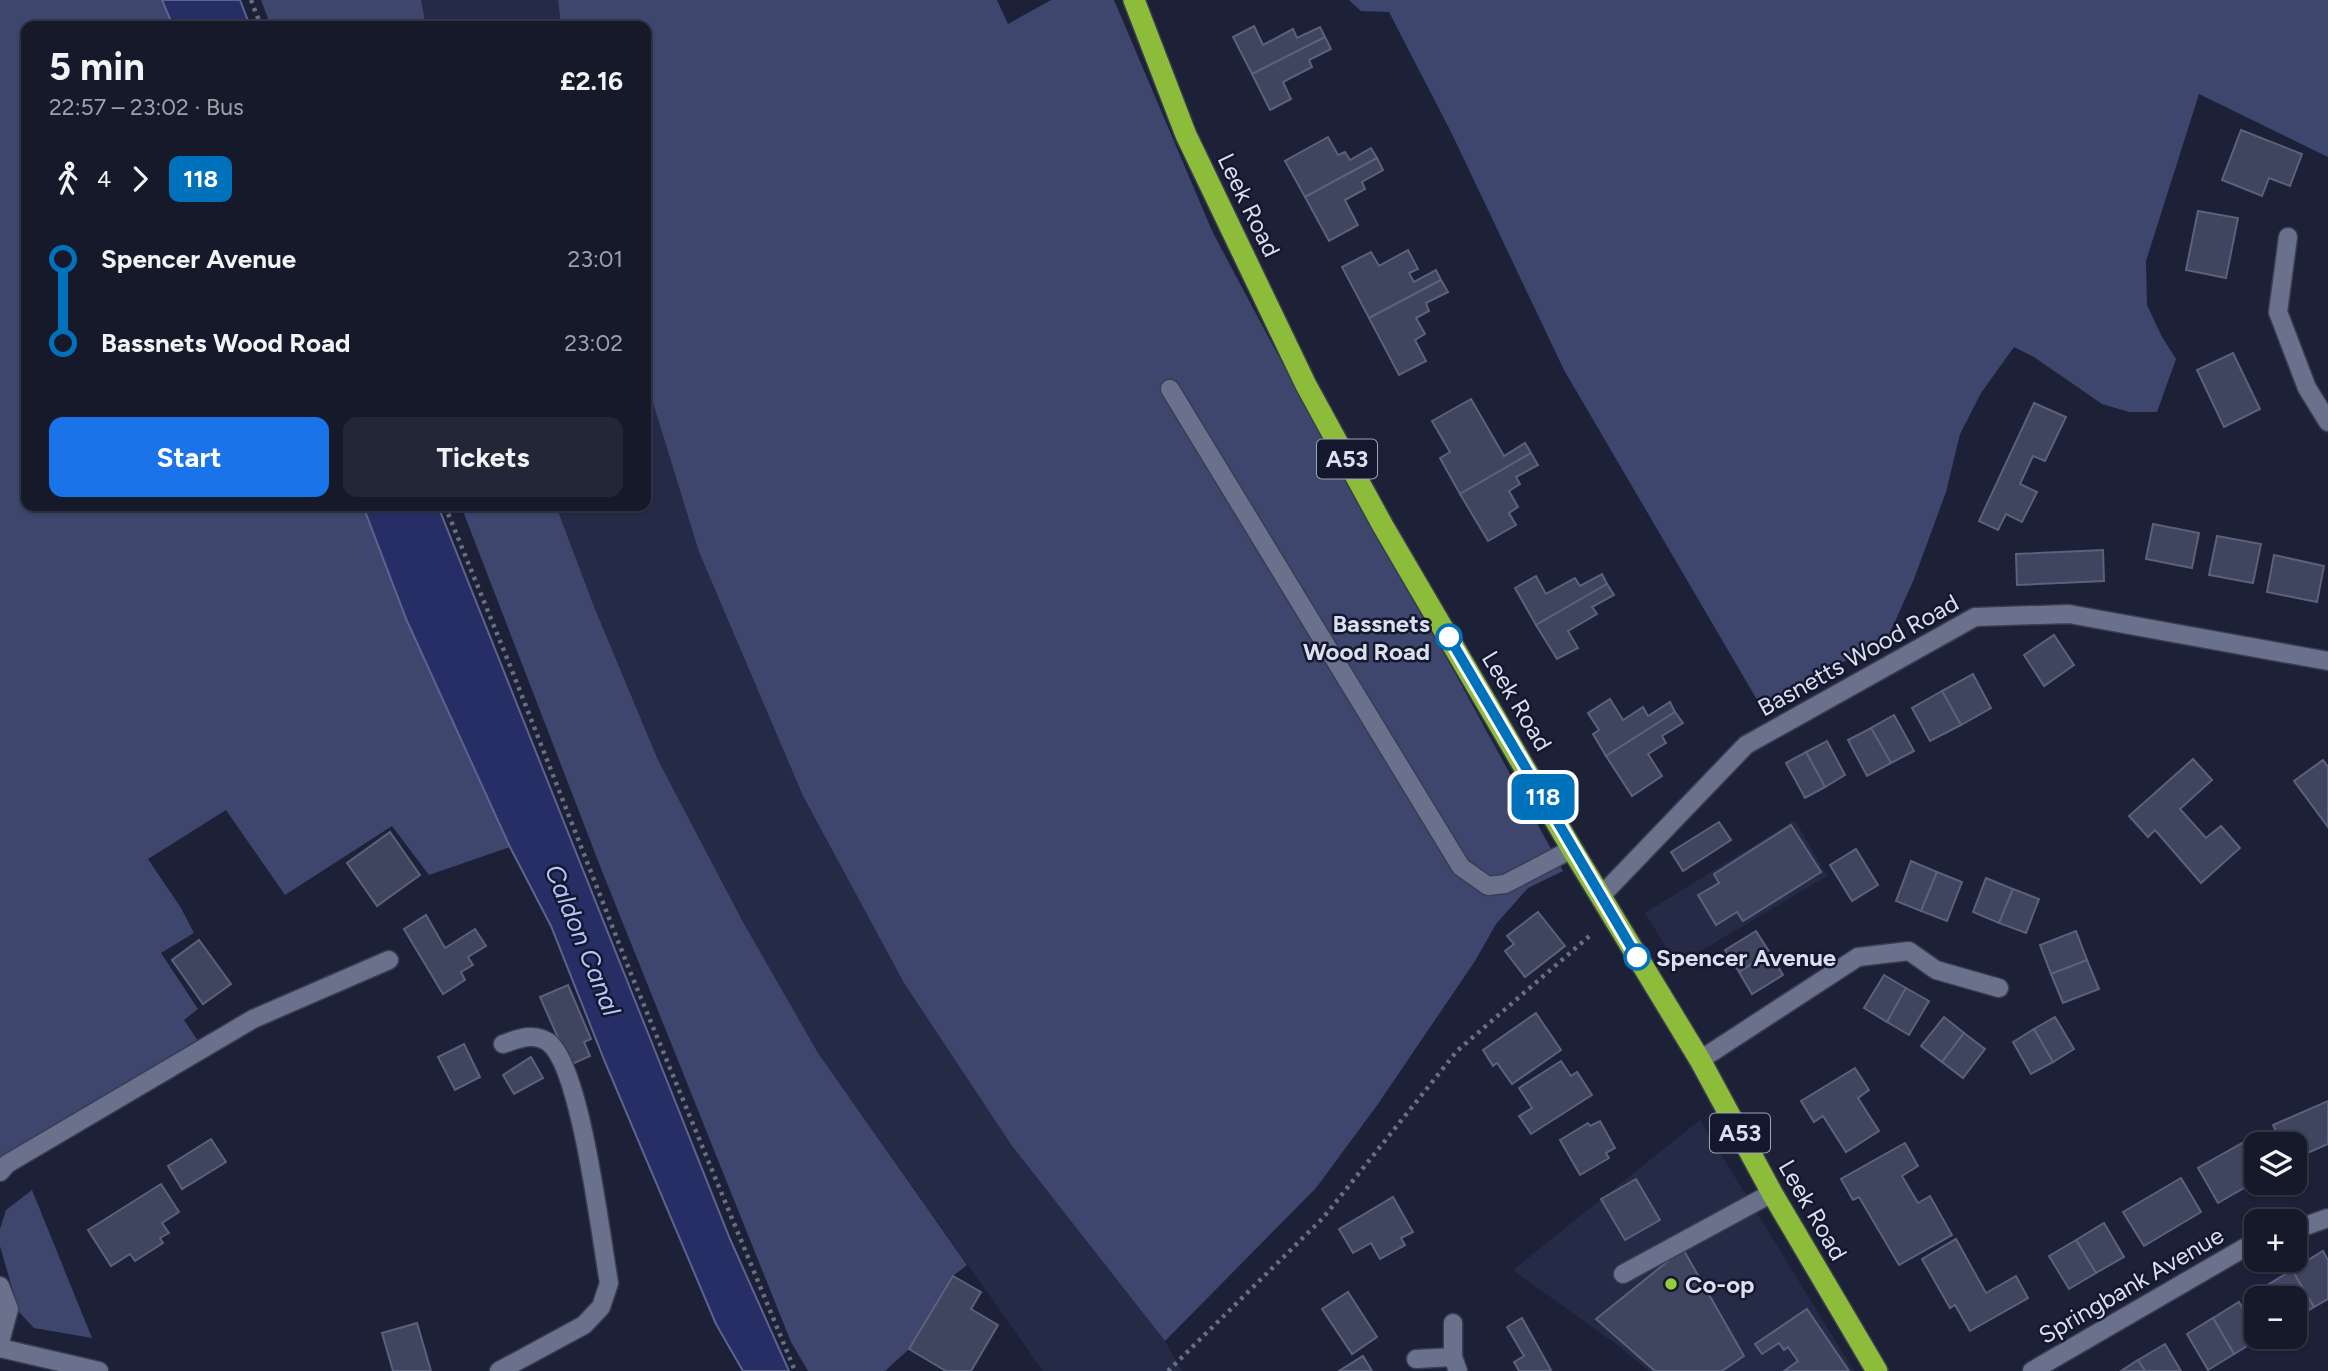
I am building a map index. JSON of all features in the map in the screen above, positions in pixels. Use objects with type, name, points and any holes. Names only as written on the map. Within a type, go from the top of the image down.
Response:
[{"type":"highway","name":"Leek Road","points":[[1134,0],[1186,135],[1306,385],[1383,526],[1572,849],[1700,1060],[1772,1193],[1877,1371]]},
{"type":"street","points":[[2288,237],[2278,312],[2307,388],[2328,422]]},
{"type":"street","points":[[1170,389],[1461,867],[1488,886],[1505,884],[1572,849]]},
{"type":"street","name":"Basnetts Wood Road","points":[[1601,896],[1746,745],[1975,617],[2069,614],[2328,661]]},
{"type":"street","points":[[1700,1060],[1858,957],[1909,951],[1936,970],[1999,988]]},
{"type":"street","points":[[0,1172],[7,1164],[253,1019],[389,960]]},
{"type":"street","points":[[499,1371],[584,1325],[601,1307],[608,1283],[583,1134],[562,1060],[555,1049],[539,1038],[529,1037],[503,1044]]},
{"type":"street","points":[[1623,1274],[1772,1193]]},
{"type":"street","points":[[2307,1225],[2328,1218]]},
{"type":"street","name":"Springbank Avenue","points":[[2032,1371],[2244,1248]]},
{"type":"street","points":[[0,1286],[9,1309],[0,1342]]},
{"type":"street","points":[[1416,1359],[1455,1364],[1452,1323]]},
{"type":"street","points":[[0,1348],[99,1371]]},
{"type":"path","points":[[251,0],[259,21]]},
{"type":"path","points":[[447,511],[629,969],[795,1371]]},
{"type":"path","points":[[1168,1371],[1323,1218],[1457,1051],[1612,916]]},
{"type":"shaded area","points":[[0,0],[162,0],[171,21],[21,21],[21,511],[365,511],[407,621],[510,847],[429,875],[392,826],[285,895],[226,810],[148,859],[181,908],[194,933],[161,953],[198,1009],[184,1020],[198,1041],[0,1162]]},
{"type":"shaded area","points":[[261,0],[421,0],[425,21],[269,21]]},
{"type":"shaded area","points":[[421,0],[558,0],[560,21],[425,21]]},
{"type":"shaded area","points":[[558,0],[997,0],[1008,24],[1051,0],[1114,0],[1213,233],[1357,503],[1456,675],[1563,871],[1528,888],[1496,924],[1475,961],[1378,1104],[1316,1188],[1165,1341],[1012,1146],[904,983],[803,796],[699,552],[651,396],[651,21],[560,21]]},
{"type":"shaded area","points":[[1349,0],[2328,0],[2328,157],[2199,94],[2146,261],[2147,305],[2176,359],[2157,412],[2129,412],[2102,404],[2034,357],[2014,347],[1981,393],[1960,434],[1946,492],[1914,579],[1889,635],[1763,710],[1564,370],[1452,134],[1389,12],[1361,11]]},
{"type":"shaded area","points":[[651,396],[699,552],[803,796],[904,983],[1012,1146],[1165,1341],[1182,1371],[1043,1371],[818,1053],[743,922],[658,760],[595,609],[558,511],[651,511]]},
{"type":"shaded area","points":[[463,511],[558,511],[595,609],[658,760],[743,922],[818,1053],[967,1265],[953,1276],[909,1349],[885,1371],[808,1371],[791,1342],[602,871]]},
{"type":"shaded area","points":[[1795,820],[1827,876],[1677,965],[1645,913]]},
{"type":"shaded area","points":[[1700,1120],[1854,1371],[1649,1371],[1513,1270]]},
{"type":"shaded area","points":[[32,1190],[92,1338],[34,1328],[19,1312],[0,1246],[0,1229],[6,1210]]},
{"type":"water","points":[[162,0],[240,0],[248,21],[171,21]]},
{"type":"water","name":"Caldon Canal","points":[[365,511],[440,511],[730,1239],[789,1371],[743,1371],[716,1324],[605,1062],[551,926],[510,847],[407,621]]},
{"type":"building","points":[[1254,26],[1263,45],[1293,29],[1297,38],[1320,27],[1325,37],[1252,74],[1233,37]]},
{"type":"building","points":[[1325,37],[1331,49],[1309,60],[1312,67],[1283,82],[1291,99],[1270,110],[1252,74]]},
{"type":"building","points":[[2241,130],[2302,154],[2290,186],[2269,178],[2262,196],[2222,180]]},
{"type":"building","points":[[1328,137],[1338,155],[1345,152],[1350,160],[1371,148],[1377,158],[1305,197],[1285,161]]},
{"type":"building","points":[[1377,158],[1383,170],[1362,182],[1365,189],[1345,200],[1358,225],[1329,241],[1305,197]]},
{"type":"building","points":[[2198,211],[2238,218],[2226,278],[2186,270]]},
{"type":"building","points":[[1408,250],[1418,269],[1409,273],[1414,282],[1436,270],[1441,280],[1369,318],[1342,267],[1371,252],[1379,266]]},
{"type":"building","points":[[1441,280],[1448,292],[1426,303],[1429,311],[1416,318],[1425,334],[1415,340],[1426,361],[1399,375],[1369,318]]},
{"type":"building","points":[[2233,353],[2260,409],[2224,427],[2197,370]]},
{"type":"building","points":[[1471,399],[1504,456],[1525,443],[1531,453],[1460,494],[1440,458],[1450,452],[1432,421]]},
{"type":"building","points":[[2034,403],[2066,417],[2045,461],[2033,456],[2020,484],[2037,492],[2022,522],[2006,514],[1998,530],[1979,521]]},
{"type":"building","points":[[1531,453],[1538,465],[1516,477],[1520,484],[1509,491],[1518,507],[1509,513],[1516,525],[1488,541],[1460,494]]},
{"type":"building","points":[[2153,524],[2199,533],[2192,568],[2146,559]]},
{"type":"building","points":[[2217,536],[2261,544],[2253,583],[2209,575]]},
{"type":"building","points":[[2103,550],[2104,581],[2017,585],[2016,554]]},
{"type":"building","points":[[2274,555],[2324,566],[2317,602],[2267,592]]},
{"type":"building","points":[[1602,574],[1607,584],[1536,625],[1515,588],[1536,576],[1546,594],[1575,578],[1580,586]]},
{"type":"building","points":[[1607,584],[1614,595],[1592,607],[1597,614],[1568,631],[1578,648],[1557,659],[1536,625]]},
{"type":"building","points":[[2054,635],[2074,665],[2044,686],[2024,655]]},
{"type":"building","points":[[1973,674],[1991,708],[1961,725],[1942,691]]},
{"type":"building","points":[[1942,691],[1961,725],[1930,741],[1912,708]]},
{"type":"building","points":[[1610,699],[1623,720],[1643,707],[1648,716],[1670,702],[1675,712],[1606,756],[1593,734],[1599,730],[1588,713]]},
{"type":"building","points":[[1675,712],[1683,723],[1662,736],[1666,743],[1648,754],[1662,776],[1632,796],[1606,756]]},
{"type":"building","points":[[1894,715],[1914,751],[1891,763],[1871,728]]},
{"type":"building","points":[[1871,728],[1891,763],[1867,776],[1848,740]]},
{"type":"building","points":[[1827,741],[1845,775],[1825,787],[1806,752]]},
{"type":"building","points":[[1806,752],[1825,787],[1805,798],[1786,763]]},
{"type":"building","points":[[2193,759],[2212,780],[2180,809],[2206,838],[2221,826],[2240,848],[2201,883],[2155,830],[2148,837],[2129,816]]},
{"type":"building","points":[[2323,760],[2328,767],[2328,827],[2294,781]]},
{"type":"building","points":[[1719,822],[1731,840],[1683,871],[1671,852]]},
{"type":"building","points":[[1791,825],[1821,872],[1743,921],[1737,912],[1716,925],[1698,895],[1719,883],[1714,874]]},
{"type":"building","points":[[390,832],[420,875],[377,906],[347,863]]},
{"type":"building","points":[[1856,849],[1878,885],[1852,901],[1830,865]]},
{"type":"building","points":[[1911,861],[1937,872],[1921,911],[1896,901]]},
{"type":"building","points":[[1937,872],[1962,882],[1947,921],[1921,911]]},
{"type":"building","points":[[1986,878],[2013,889],[1999,923],[1973,912]]},
{"type":"building","points":[[2013,889],[2039,899],[2026,933],[1999,923]]},
{"type":"building","points":[[1538,912],[1565,946],[1525,977],[1505,951],[1514,944],[1507,936]]},
{"type":"building","points":[[426,915],[445,948],[475,929],[486,946],[468,957],[473,965],[461,972],[465,980],[443,994],[404,929]]},
{"type":"building","points":[[1756,931],[1770,953],[1739,972],[1725,950]]},
{"type":"building","points":[[2076,931],[2087,960],[2051,974],[2040,945]]},
{"type":"building","points":[[199,940],[231,984],[203,1004],[172,960]]},
{"type":"building","points":[[1770,953],[1783,975],[1752,994],[1739,972]]},
{"type":"building","points":[[2087,960],[2099,989],[2063,1003],[2051,974]]},
{"type":"building","points":[[1884,975],[1906,988],[1887,1022],[1864,1008]]},
{"type":"building","points":[[568,985],[591,1039],[584,1042],[590,1056],[570,1065],[540,997]]},
{"type":"building","points":[[1906,988],[1929,1001],[1909,1035],[1887,1022]]},
{"type":"building","points":[[1536,1013],[1561,1050],[1512,1084],[1497,1063],[1493,1066],[1483,1050]]},
{"type":"building","points":[[1944,1017],[1964,1033],[1942,1062],[1921,1046]]},
{"type":"building","points":[[2055,1017],[2074,1049],[2053,1062],[2034,1029]]},
{"type":"building","points":[[2034,1029],[2053,1062],[2031,1074],[2013,1042]]},
{"type":"building","points":[[1964,1033],[1985,1049],[1963,1078],[1942,1062]]},
{"type":"building","points":[[464,1044],[480,1077],[455,1090],[438,1057]]},
{"type":"building","points":[[531,1057],[543,1078],[514,1094],[503,1075]]},
{"type":"building","points":[[1561,1061],[1571,1076],[1577,1072],[1592,1095],[1531,1134],[1519,1116],[1532,1108],[1519,1088]]},
{"type":"building","points":[[1855,1068],[1869,1090],[1858,1098],[1879,1131],[1846,1152],[1823,1116],[1814,1122],[1801,1101]]},
{"type":"building","points":[[2328,1101],[2328,1144],[2307,1153],[2307,1132],[2276,1132],[2273,1125]]},
{"type":"building","points":[[1600,1121],[1615,1148],[1606,1153],[1609,1158],[1580,1175],[1560,1140],[1588,1123],[1590,1126]]},
{"type":"building","points":[[211,1139],[226,1162],[182,1189],[168,1166]]},
{"type":"building","points":[[2244,1142],[2244,1188],[2218,1203],[2198,1168]]},
{"type":"building","points":[[1905,1143],[1918,1166],[1902,1176],[1918,1203],[1930,1196],[1952,1235],[1899,1265],[1859,1197],[1853,1200],[1841,1179]]},
{"type":"building","points":[[2181,1178],[2201,1212],[2144,1246],[2123,1212]]},
{"type":"building","points":[[1636,1179],[1660,1220],[1625,1240],[1601,1199]]},
{"type":"building","points":[[161,1184],[179,1212],[162,1223],[169,1233],[160,1238],[163,1243],[135,1261],[130,1254],[111,1266],[88,1230]]},
{"type":"building","points":[[1393,1197],[1413,1232],[1401,1238],[1405,1245],[1380,1259],[1371,1243],[1353,1253],[1339,1229]]},
{"type":"building","points":[[2104,1223],[2124,1257],[2096,1273],[2076,1240]]},
{"type":"building","points":[[1956,1239],[1986,1293],[2016,1276],[2028,1298],[1970,1331],[1955,1305],[1950,1308],[1922,1259]]},
{"type":"building","points":[[2076,1240],[2096,1273],[2069,1289],[2049,1256]]},
{"type":"building","name":"Co-op","points":[[1683,1249],[1744,1356],[1722,1371],[1655,1371],[1596,1319]]},
{"type":"building","points":[[2323,1251],[2328,1260],[2328,1299],[2314,1307],[2307,1295],[2307,1286],[2302,1286],[2293,1272],[2307,1272],[2307,1261]]},
{"type":"building","points":[[2293,1272],[2302,1286],[2266,1286]]},
{"type":"building","points":[[953,1276],[981,1292],[971,1309],[998,1325],[971,1371],[946,1371],[909,1349]]},
{"type":"building","points":[[1348,1292],[1377,1337],[1352,1354],[1322,1309]]},
{"type":"building","points":[[2307,1295],[2314,1307],[2307,1311]]},
{"type":"building","points":[[2239,1302],[2244,1310],[2244,1348],[2234,1354],[2213,1318]]},
{"type":"building","points":[[1807,1309],[1849,1371],[1784,1371],[1798,1361],[1788,1347],[1784,1350],[1779,1343],[1762,1354],[1755,1344]]},
{"type":"building","points":[[1522,1318],[1551,1370],[1519,1371],[1514,1362],[1524,1356],[1507,1327]]},
{"type":"building","points":[[2213,1318],[2234,1354],[2208,1370],[2187,1334]]},
{"type":"building","points":[[417,1323],[431,1371],[393,1371],[382,1333]]},
{"type":"building","points":[[2165,1344],[2181,1371],[2145,1371],[2138,1360]]},
{"type":"building","points":[[1363,1356],[1372,1371],[1339,1371]]},
{"type":"building","points":[[2138,1360],[2145,1371],[2121,1371]]},
{"type":"bus line","name":"118","points":[[1449,637],[1637,957]]},
{"type":"place","name":"Bassnets Wood Road","points":[[1449,637]]},
{"type":"place","name":"Spencer Avenue","points":[[1637,957]]},
{"type":"place","name":"Co-op","points":[[1671,1284]]}]
